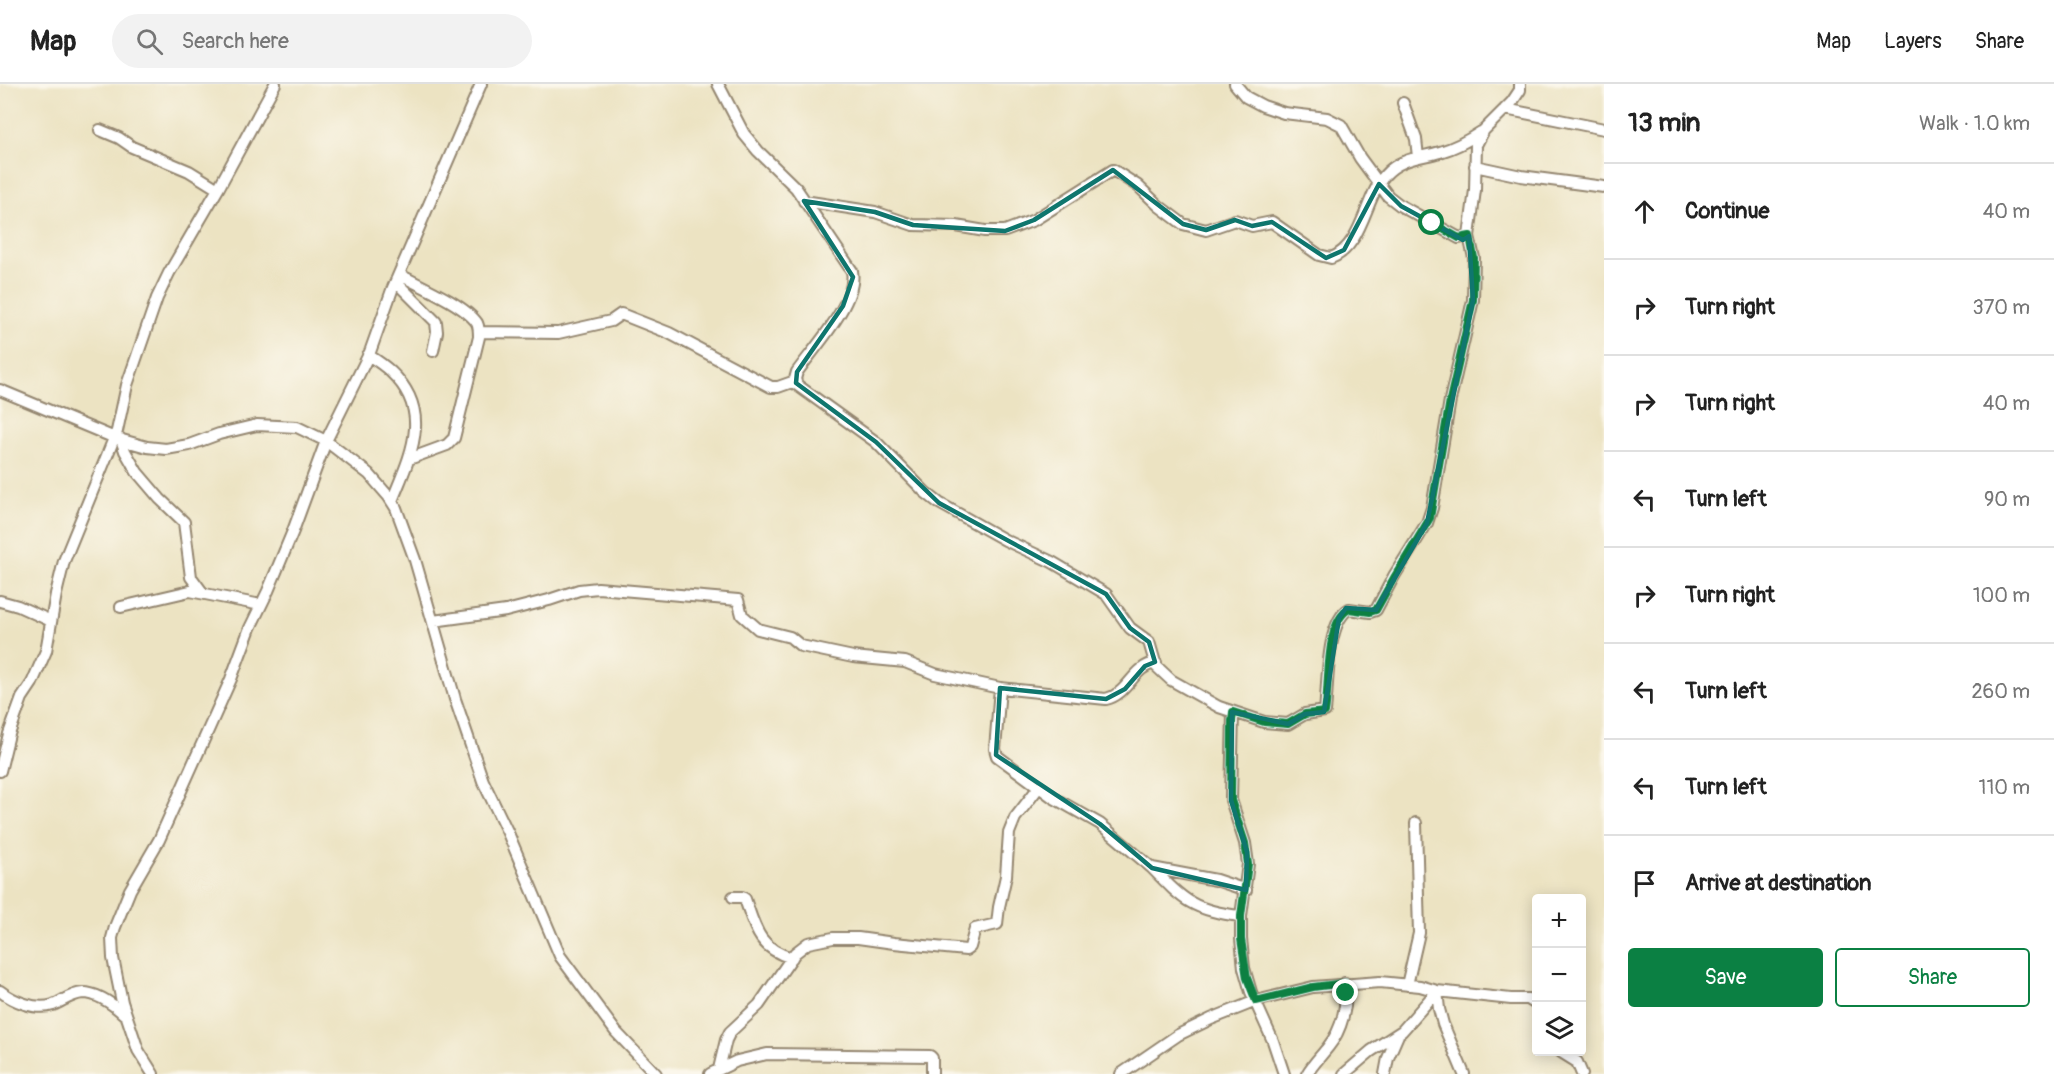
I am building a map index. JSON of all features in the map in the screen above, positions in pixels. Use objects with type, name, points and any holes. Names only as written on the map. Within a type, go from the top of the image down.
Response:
[{"type":"street","points":[[0,771],[9,734],[19,707],[46,651],[56,594],[69,546],[118,439],[127,385],[157,298],[275,84]]},
{"type":"street","points":[[153,1074],[138,1050],[126,1016],[113,958],[112,938],[115,927],[130,890],[149,860],[171,816],[231,679],[326,441],[368,355],[398,278],[481,84]]},
{"type":"street","points":[[718,84],[744,134],[758,151],[789,180],[850,266],[853,277],[843,306],[797,372],[795,381]]},
{"type":"street","points":[[1235,84],[1246,97],[1263,106],[1284,113],[1327,118],[1341,125],[1360,158],[1388,196],[1401,206],[1459,238],[1470,236]]},
{"type":"street","points":[[804,201],[875,212],[913,225],[956,226],[985,231],[1005,231],[1034,220],[1113,170],[1138,186],[1183,224],[1206,230],[1235,220],[1252,226],[1272,222],[1319,255],[1331,258],[1341,253],[1355,235],[1386,173],[1398,164],[1441,152],[1472,138],[1484,130],[1505,109],[1520,90],[1521,84]]},
{"type":"street","points":[[1403,103],[1416,139],[1418,157]]},
{"type":"street","points":[[1505,109],[1604,129]]},
{"type":"street","points":[[100,130],[119,138],[132,147],[189,171],[218,189]]},
{"type":"street","points":[[795,381],[805,391],[876,442],[917,485],[939,503],[1005,540],[1052,562],[1106,594],[1130,628],[1149,642],[1158,669],[1171,680],[1219,707],[1264,722],[1288,724],[1305,714],[1325,712],[1332,643],[1339,618],[1349,609],[1370,612],[1376,610],[1427,523],[1433,501],[1450,400],[1473,300],[1474,258],[1470,236],[1475,190],[1476,145],[1484,130]]},
{"type":"street","points":[[1475,166],[1521,176],[1604,187]]},
{"type":"street","points":[[398,278],[463,311],[476,321],[479,332],[454,438],[447,445],[409,459]]},
{"type":"street","points":[[398,278],[436,322],[437,332],[433,351]]},
{"type":"street","points":[[479,332],[558,333],[611,321],[621,314],[669,333],[771,387],[795,381]]},
{"type":"street","points":[[368,355],[391,372],[412,401],[416,421],[409,459],[392,501]]},
{"type":"street","points":[[0,390],[118,439],[147,447],[166,449],[189,445],[243,428],[268,425],[297,427],[326,441],[369,474],[392,501],[401,521],[455,699],[483,781],[512,842],[560,956],[616,1032],[656,1074]]},
{"type":"street","points":[[118,439],[137,472],[184,522],[191,577],[202,592]]},
{"type":"street","points":[[433,621],[506,610],[579,590],[598,588],[735,600],[740,603],[742,615],[758,629],[790,637],[801,646],[853,657],[905,662],[935,674],[1000,688],[1106,699],[1125,689],[1141,668],[1156,663]]},
{"type":"street","points":[[121,607],[184,591],[202,592],[261,605]]},
{"type":"street","points":[[0,601],[18,606],[51,621]]},
{"type":"street","points":[[1000,688],[996,755],[1039,787],[1100,824],[1152,868],[1178,895],[1206,910],[1241,916]]},
{"type":"street","points":[[1233,712],[1231,800],[1247,852],[1246,890],[1241,916],[1245,968],[1251,992],[1273,1041],[1284,1074]]},
{"type":"street","points":[[715,1071],[730,1032],[768,995],[792,958],[808,943],[833,938],[858,938],[968,949],[975,929],[998,924],[1000,900],[1006,876],[1009,833],[1015,818],[1039,787]]},
{"type":"street","points":[[1407,985],[1419,933],[1416,823]]},
{"type":"street","points":[[1152,868],[1216,880],[1246,890]]},
{"type":"street","points":[[733,897],[745,899],[754,928],[769,949],[792,958]]},
{"type":"street","points":[[1121,1074],[1178,1035],[1211,1019],[1256,1001],[1313,987],[1380,982],[1420,986],[1437,991],[1528,999],[1533,1002]]},
{"type":"street","points":[[1307,1074],[1335,1037],[1346,1004],[1345,983]]},
{"type":"street","points":[[0,991],[21,1002],[45,1007],[83,993],[94,995],[114,1005],[126,1016]]},
{"type":"street","points":[[1385,1074],[1388,1058],[1399,1034],[1437,991]]},
{"type":"street","points":[[1437,991],[1438,1009],[1464,1074]]},
{"type":"street","points":[[1344,1074],[1371,1051],[1399,1034]]},
{"type":"street","points":[[715,1071],[752,1056],[767,1054],[920,1055],[932,1058],[932,1074]]},
{"type":"street","points":[[1567,1056],[1577,1062],[1582,1074]]},
{"type":"highlighted area","points":[[1113,170],[1183,224],[1206,230],[1235,220],[1252,226],[1272,222],[1326,258],[1344,250],[1379,184],[1401,206],[1463,240],[1469,236],[1473,300],[1427,523],[1376,610],[1346,608],[1339,618],[1324,712],[1305,714],[1288,724],[1232,712],[1231,800],[1247,852],[1246,890],[1152,868],[1100,824],[996,755],[1000,688],[1106,699],[1125,689],[1145,666],[1155,662],[1149,642],[1130,628],[1106,594],[939,503],[876,442],[796,383],[797,372],[843,306],[853,277],[804,201],[875,212],[913,225],[1005,231],[1034,220]]},
{"type":"route","points":[[1346,993],[1345,983],[1313,987],[1256,1001],[1251,992],[1241,939],[1241,916],[1248,864],[1247,852],[1231,804],[1233,712],[1264,722],[1288,724],[1305,714],[1325,712],[1332,643],[1339,618],[1349,609],[1370,612],[1376,610],[1430,518],[1450,400],[1473,300],[1474,258],[1470,236],[1459,238],[1432,223]]}]
